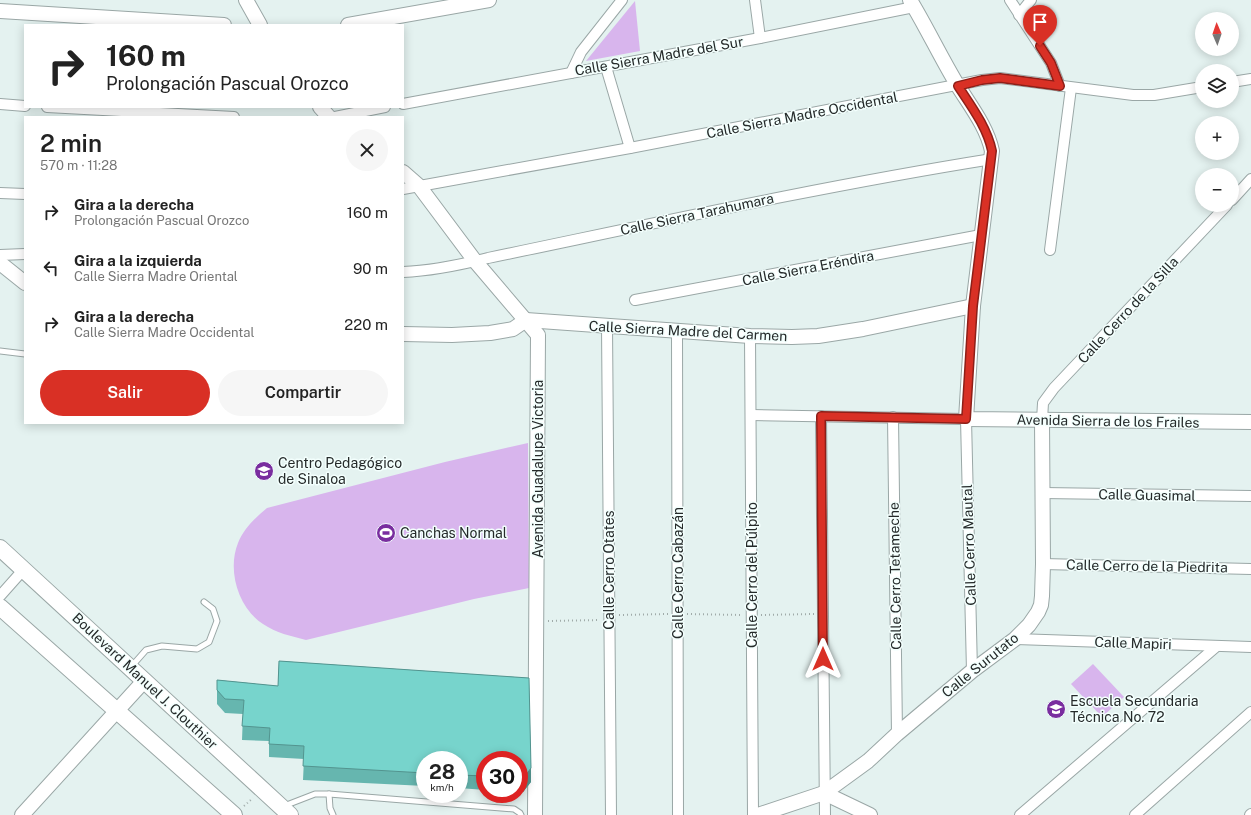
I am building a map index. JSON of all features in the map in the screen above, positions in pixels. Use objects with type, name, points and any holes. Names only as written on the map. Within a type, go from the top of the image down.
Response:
[{"type":"main road","name":"Boulevard Manuel J. Clouthier","points":[[0,548],[286,811]]},
{"type":"main road","points":[[0,606],[233,815]]},
{"type":"street","points":[[246,0],[259,24]]},
{"type":"street","points":[[354,24],[489,0]]},
{"type":"street","points":[[570,73],[581,52],[622,0]]},
{"type":"street","points":[[755,0],[760,38]]},
{"type":"street","points":[[1010,0],[1051,63],[1060,86]]},
{"type":"street","points":[[1019,14],[1031,0]]},
{"type":"street","points":[[751,415],[966,419],[973,306],[992,151],[990,139],[958,86],[912,3]]},
{"type":"street","name":"Calle Sierra Madre del Sur","points":[[404,104],[760,38],[912,3]]},
{"type":"street","points":[[0,11],[208,24]]},
{"type":"street","points":[[606,67],[630,148]]},
{"type":"street","name":"Calle Sierra Madre Occidental","points":[[404,189],[630,148],[958,86],[982,80],[1000,78],[1133,95],[1154,95],[1195,88]]},
{"type":"street","points":[[1239,81],[1251,79]]},
{"type":"street","points":[[1050,250],[1071,88]]},
{"type":"street","points":[[0,104],[24,106]]},
{"type":"street","points":[[66,108],[215,116]]},
{"type":"street","points":[[321,108],[328,116]]},
{"type":"street","points":[[340,116],[380,108]]},
{"type":"street","name":"Calle Sierra Tarahumara","points":[[404,272],[417,272],[451,267],[774,198],[992,159]]},
{"type":"street","name":"Avenida Guadalupe Victoria","points":[[404,173],[419,186],[475,261],[538,335],[535,815]]},
{"type":"street","points":[[1239,192],[1251,179]]},
{"type":"street","points":[[0,193],[24,194]]},
{"type":"street","name":"Calle Cerro de la Silla","points":[[1042,420],[1043,403],[1054,388],[1220,212]]},
{"type":"street","name":"Calle Sierra Eréndira","points":[[636,300],[981,235]]},
{"type":"street","points":[[0,255],[24,254]]},
{"type":"street","points":[[0,263],[24,282]]},
{"type":"street","name":"Calle Sierra Madre del Carmen","points":[[526,320],[750,336],[792,337],[818,336],[863,329],[973,306]]},
{"type":"street","points":[[404,334],[452,335],[490,333],[513,329],[526,320]]},
{"type":"street","name":"Calle Cerro Otates","points":[[607,326],[611,815]]},
{"type":"street","name":"Calle Cerro Cabazán","points":[[677,331],[678,815]]},
{"type":"street","name":"Calle Cerro del Púlpito","points":[[750,336],[753,815]]},
{"type":"street","points":[[821,416],[824,815]]},
{"type":"street","name":"Calle Cerro Tetameche","points":[[893,417],[897,734]]},
{"type":"street","name":"Avenida Sierra de los Frailes","points":[[966,419],[1251,422]]},
{"type":"street","name":"Calle Cerro Mautal","points":[[966,419],[972,671]]},
{"type":"street","name":"Calle Surutato","points":[[758,815],[824,793],[868,761],[897,734],[972,671],[1015,638],[1029,624],[1038,612],[1041,605],[1043,564],[1042,420]]},
{"type":"street","name":"Calle Guasimal","points":[[1043,493],[1251,496]]},
{"type":"street","name":"Calle Cerro de la Piedrita","points":[[1043,564],[1251,569]]},
{"type":"street","points":[[0,596],[24,569]]},
{"type":"street","name":"Calle Mapiri","points":[[1015,638],[1251,647]]},
{"type":"street","points":[[1020,815],[1217,646]]},
{"type":"street","points":[[22,815],[144,681]]},
{"type":"street","points":[[1135,815],[1251,712]]},
{"type":"street","points":[[824,793],[870,815]]},
{"type":"lane","points":[[0,351],[24,354]]},
{"type":"lane","points":[[130,668],[146,650],[162,646],[197,649],[209,642],[217,621],[213,610],[204,602]]},
{"type":"lane","points":[[286,811],[310,796],[329,794],[514,809],[521,815]]},
{"type":"lane","points":[[329,794],[330,808],[333,815]]},
{"type":"path","points":[[233,815],[263,790]]},
{"type":"shaded area","points":[[635,1],[640,51],[586,61]]},
{"type":"shaded area","name":"Canchas Normal","points":[[528,443],[529,588],[474,599],[306,640],[278,632],[263,624],[254,617],[241,598],[234,576],[235,554],[238,543],[247,528],[267,508],[445,462]]},
{"type":"shaded area","points":[[1093,664],[1124,697],[1102,717],[1071,684]]},
{"type":"building","points":[[279,661],[529,678],[531,768],[528,772],[528,751],[476,751],[476,776],[468,775],[468,751],[416,751],[416,772],[303,766],[304,746],[269,744],[270,728],[242,726],[244,700],[225,699],[217,690],[217,680],[278,686]]},
{"type":"place","name":"Centro Pedagógico de Sinaloa","points":[[264,471]]},
{"type":"place","name":"Canchas Normal","points":[[386,533]]},
{"type":"place","name":"Escuela Secundaria Técnica No. 72","points":[[1056,709]]},
{"type":"route","points":[[823,659],[821,416],[966,419],[973,306],[992,151],[990,139],[958,86],[982,80],[1000,78],[1060,86],[1051,63],[1040,46]]}]
